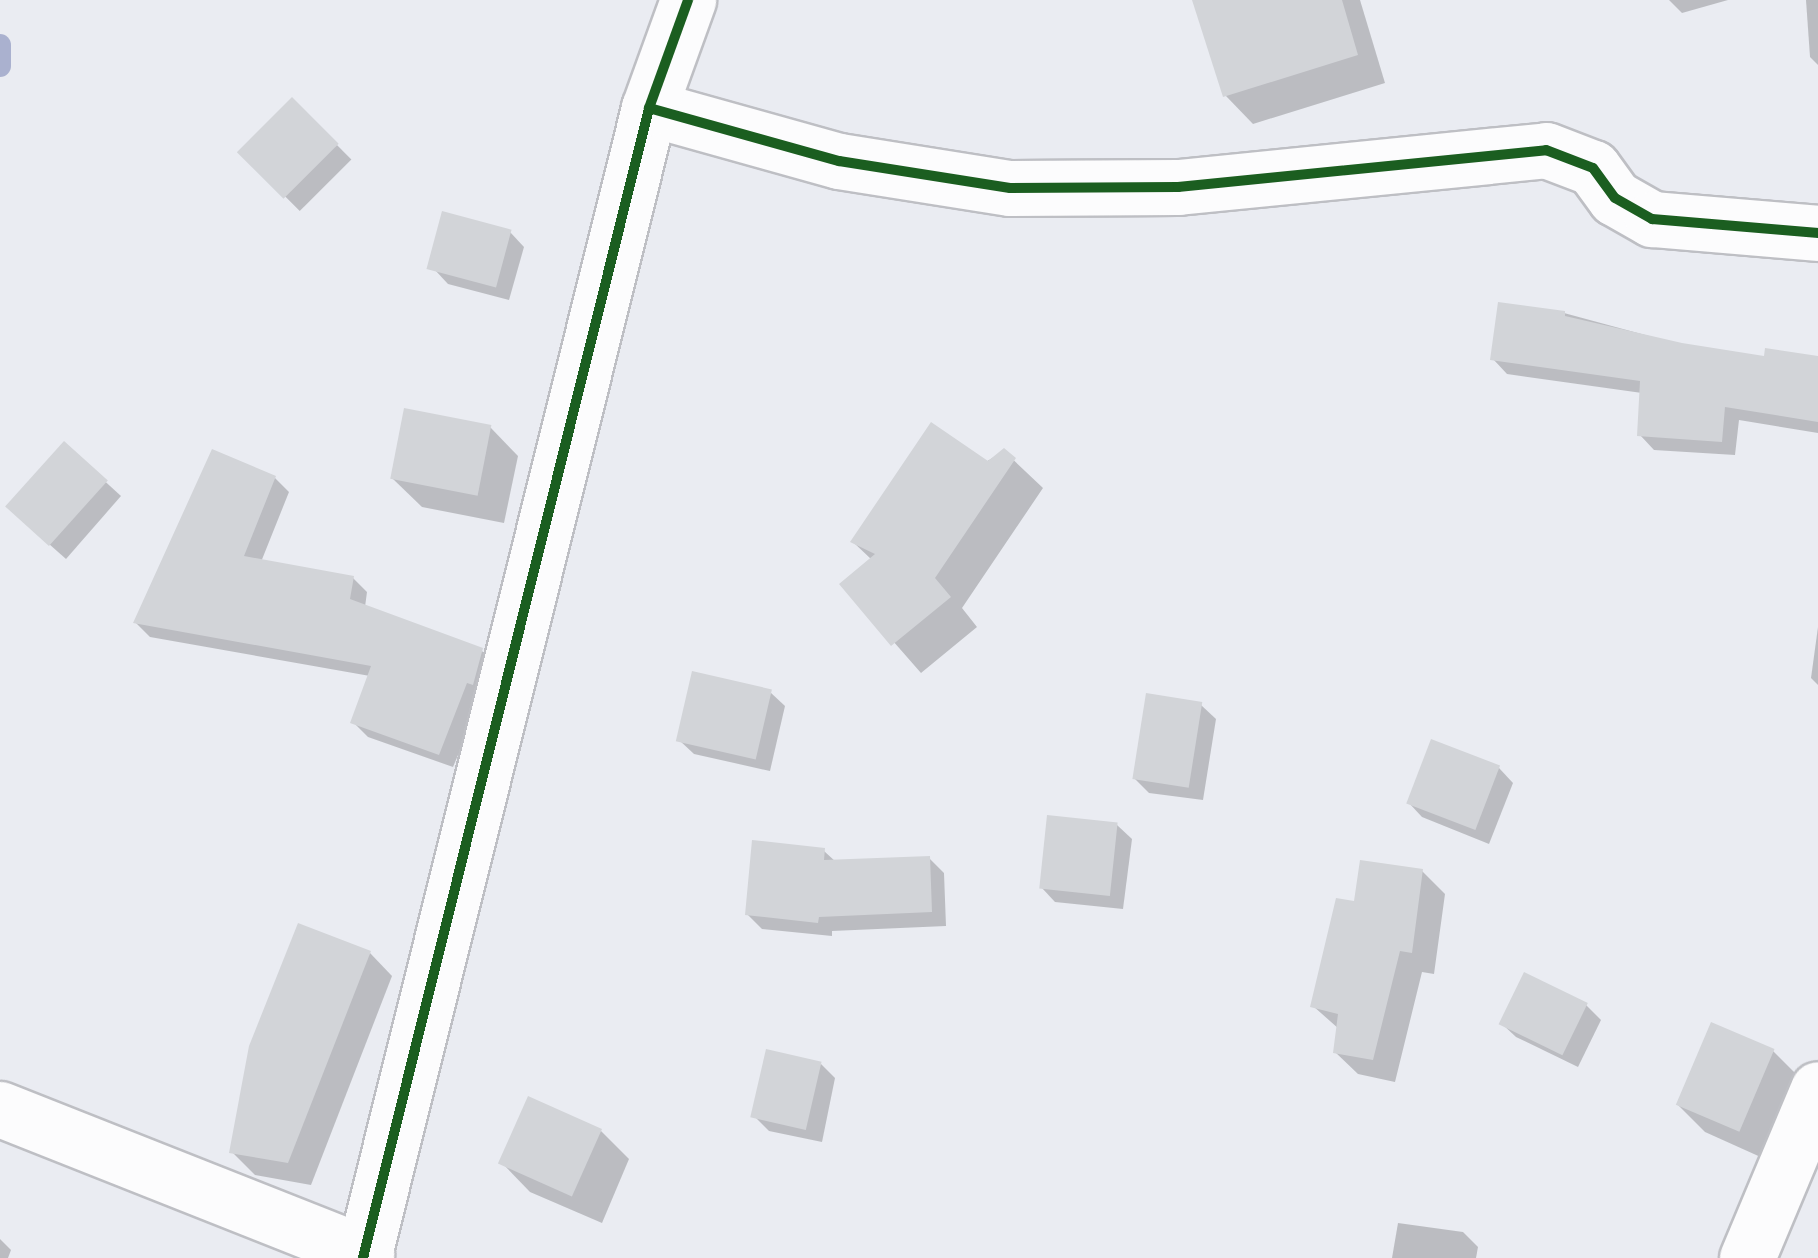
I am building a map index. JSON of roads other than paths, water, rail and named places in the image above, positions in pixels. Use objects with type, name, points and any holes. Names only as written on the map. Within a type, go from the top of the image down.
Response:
[{"type":"street","points":[[0,1109],[364,1256],[650,108],[688,0]]},
{"type":"street","points":[[650,108],[838,161],[1010,188],[1178,187],[1546,150],[1593,168],[1616,198],[1652,219],[1818,233]]},
{"type":"street","points":[[1747,1258],[1818,1089]]},
{"type":"waterway","points":[[0,45],[0,66]]}]
